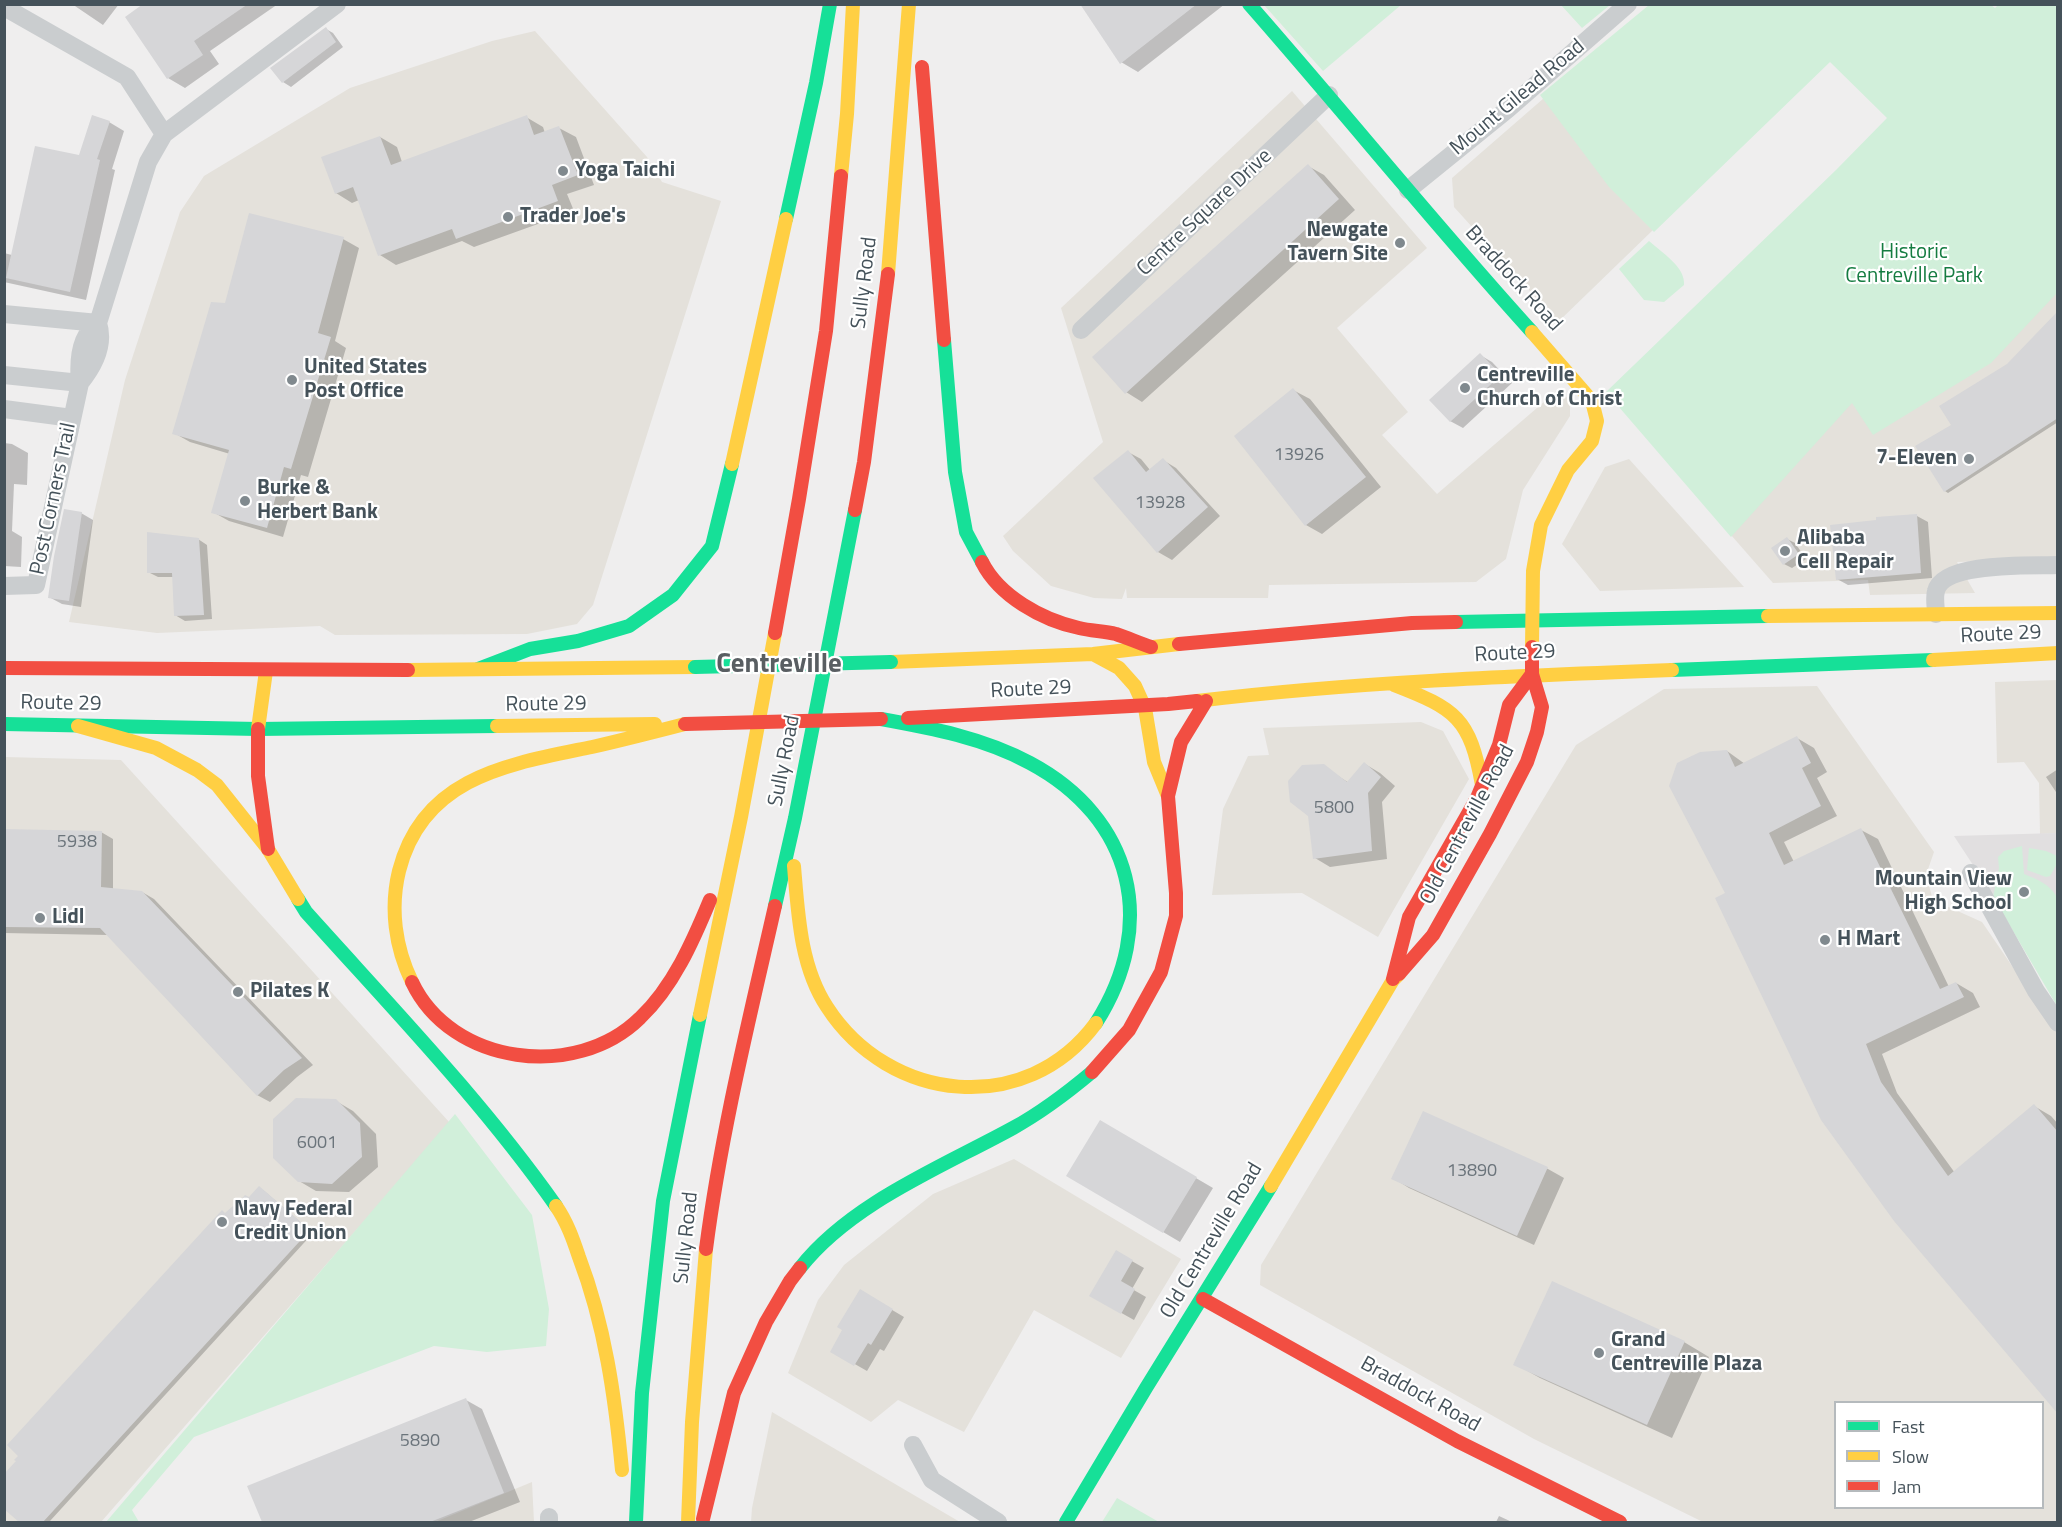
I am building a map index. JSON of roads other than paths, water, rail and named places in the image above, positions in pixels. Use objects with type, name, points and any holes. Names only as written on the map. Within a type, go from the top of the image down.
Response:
[{"type":"main road","points":[[478,669],[530,649],[579,641],[628,626],[674,595],[712,546],[816,82],[830,4]]},
{"type":"main road","name":"Sully Road","points":[[636,1522],[643,1382],[663,1201],[741,817],[790,554],[826,331],[847,114],[853,4]]},
{"type":"main road","name":"Sully Road","points":[[688,1522],[692,1422],[705,1254],[714,1185],[795,818],[864,462],[891,249],[909,4]]},
{"type":"main road","points":[[918,4],[955,472],[966,532],[989,576],[1031,610],[1046,618],[1078,628],[1115,634],[1150,647]]},
{"type":"main road","name":"Braddock Road","points":[[1249,4],[1329,95],[1456,248],[1592,401],[1597,421],[1592,441],[1568,470],[1541,525],[1533,571],[1532,621]]},
{"type":"main road","name":"Route 29","points":[[4,668],[266,671],[695,667],[979,660],[1092,654],[1412,623],[2058,613]]},
{"type":"main road","name":"Old Centreville Road","points":[[1066,1522],[1146,1388],[1203,1299],[1393,980],[1433,935],[1490,834],[1527,762],[1542,707],[1532,674],[1532,621]]},
{"type":"main road","name":"Route 29","points":[[4,724],[258,729],[685,724],[881,719],[1206,701],[1263,693],[1386,682],[1532,674],[1892,662],[2058,653]]},
{"type":"main road","points":[[1092,654],[1118,666],[1131,679],[1145,705],[1155,765],[1168,796]]},
{"type":"main road","points":[[266,671],[258,729],[258,776],[268,849]]},
{"type":"main road","name":"Old Centreville Road","points":[[1393,980],[1409,917],[1459,832],[1482,785],[1499,745],[1509,705],[1532,674]]},
{"type":"main road","points":[[1386,682],[1448,708],[1465,726],[1477,754],[1482,785]]},
{"type":"main road","points":[[703,1522],[734,1393],[766,1322],[790,1281],[815,1249],[859,1215],[912,1180],[1015,1127],[1056,1102],[1092,1071],[1129,1030],[1161,972],[1176,916],[1168,796],[1181,742],[1206,701]]},
{"type":"main road","points":[[795,818],[798,908],[812,974],[825,1005],[843,1029],[866,1050],[910,1077],[965,1088],[1015,1082],[1042,1070],[1067,1054],[1087,1035],[1115,988],[1125,962],[1130,934],[1130,906],[1120,855],[1097,815],[1077,794],[1054,776],[1023,759],[944,732],[881,719]]},
{"type":"main road","points":[[685,724],[497,769],[455,788],[429,811],[408,844],[396,874],[393,911],[396,943],[419,996],[443,1023],[477,1043],[505,1053],[547,1056],[602,1046],[640,1018],[670,980],[700,925],[741,817]]},
{"type":"main road","points":[[78,726],[156,748],[197,770],[217,785],[268,849],[306,912],[475,1100],[525,1162],[565,1219],[587,1277],[604,1340],[615,1397],[627,1522]]},
{"type":"main road","name":"Braddock Road","points":[[1203,1299],[1457,1441],[1620,1522]]},
{"type":"street","name":"Post Corners Trail","points":[[4,586],[36,585],[80,383],[78,363],[83,344],[89,329],[98,323],[148,162],[164,134],[337,4]]},
{"type":"street","name":"Mount Gilead Road","points":[[1408,190],[1508,109],[1628,4]]},
{"type":"street","points":[[4,7],[127,77],[164,134]]},
{"type":"street","name":"Centre Square Drive","points":[[1081,330],[1329,95]]},
{"type":"street","points":[[4,315],[98,323]]},
{"type":"street","points":[[4,375],[80,383]]},
{"type":"street","points":[[4,409],[72,418]]},
{"type":"street","points":[[1936,614],[1936,590],[1943,579],[1959,572],[1979,568],[2058,565]]},
{"type":"street","points":[[1971,873],[2036,991],[2058,1023]]},
{"type":"street","points":[[913,1445],[932,1480],[998,1522]]},
{"type":"place","name":"Yoga Taichi","points":[[563,171]]},
{"type":"place","name":"Trader Joe's","points":[[508,217]]},
{"type":"place","name":"Newgate Tavern Site","points":[[1400,243]]},
{"type":"place","name":"United States Post Office","points":[[292,380]]},
{"type":"place","name":"Centreville Church of Christ","points":[[1465,388]]},
{"type":"place","name":"7-Eleven","points":[[1969,459]]},
{"type":"place","name":"Burke & Herbert Bank","points":[[245,501]]},
{"type":"place","name":"Alibaba Cell Repair","points":[[1785,551]]},
{"type":"place","name":"Mountain View High School","points":[[2024,892]]},
{"type":"place","name":"Lidl","points":[[40,918]]},
{"type":"place","name":"H Mart","points":[[1825,940]]},
{"type":"place","name":"Pilates K","points":[[238,992]]},
{"type":"place","name":"Navy Federal Credit Union","points":[[222,1222]]},
{"type":"place","name":"Grand Centreville Plaza","points":[[1599,1353]]},
{"type":"district","name":"Centreville","points":[[779,665]]},
{"type":"park label","name":"Historic Centreville Park","points":[[1914,265]]}]
